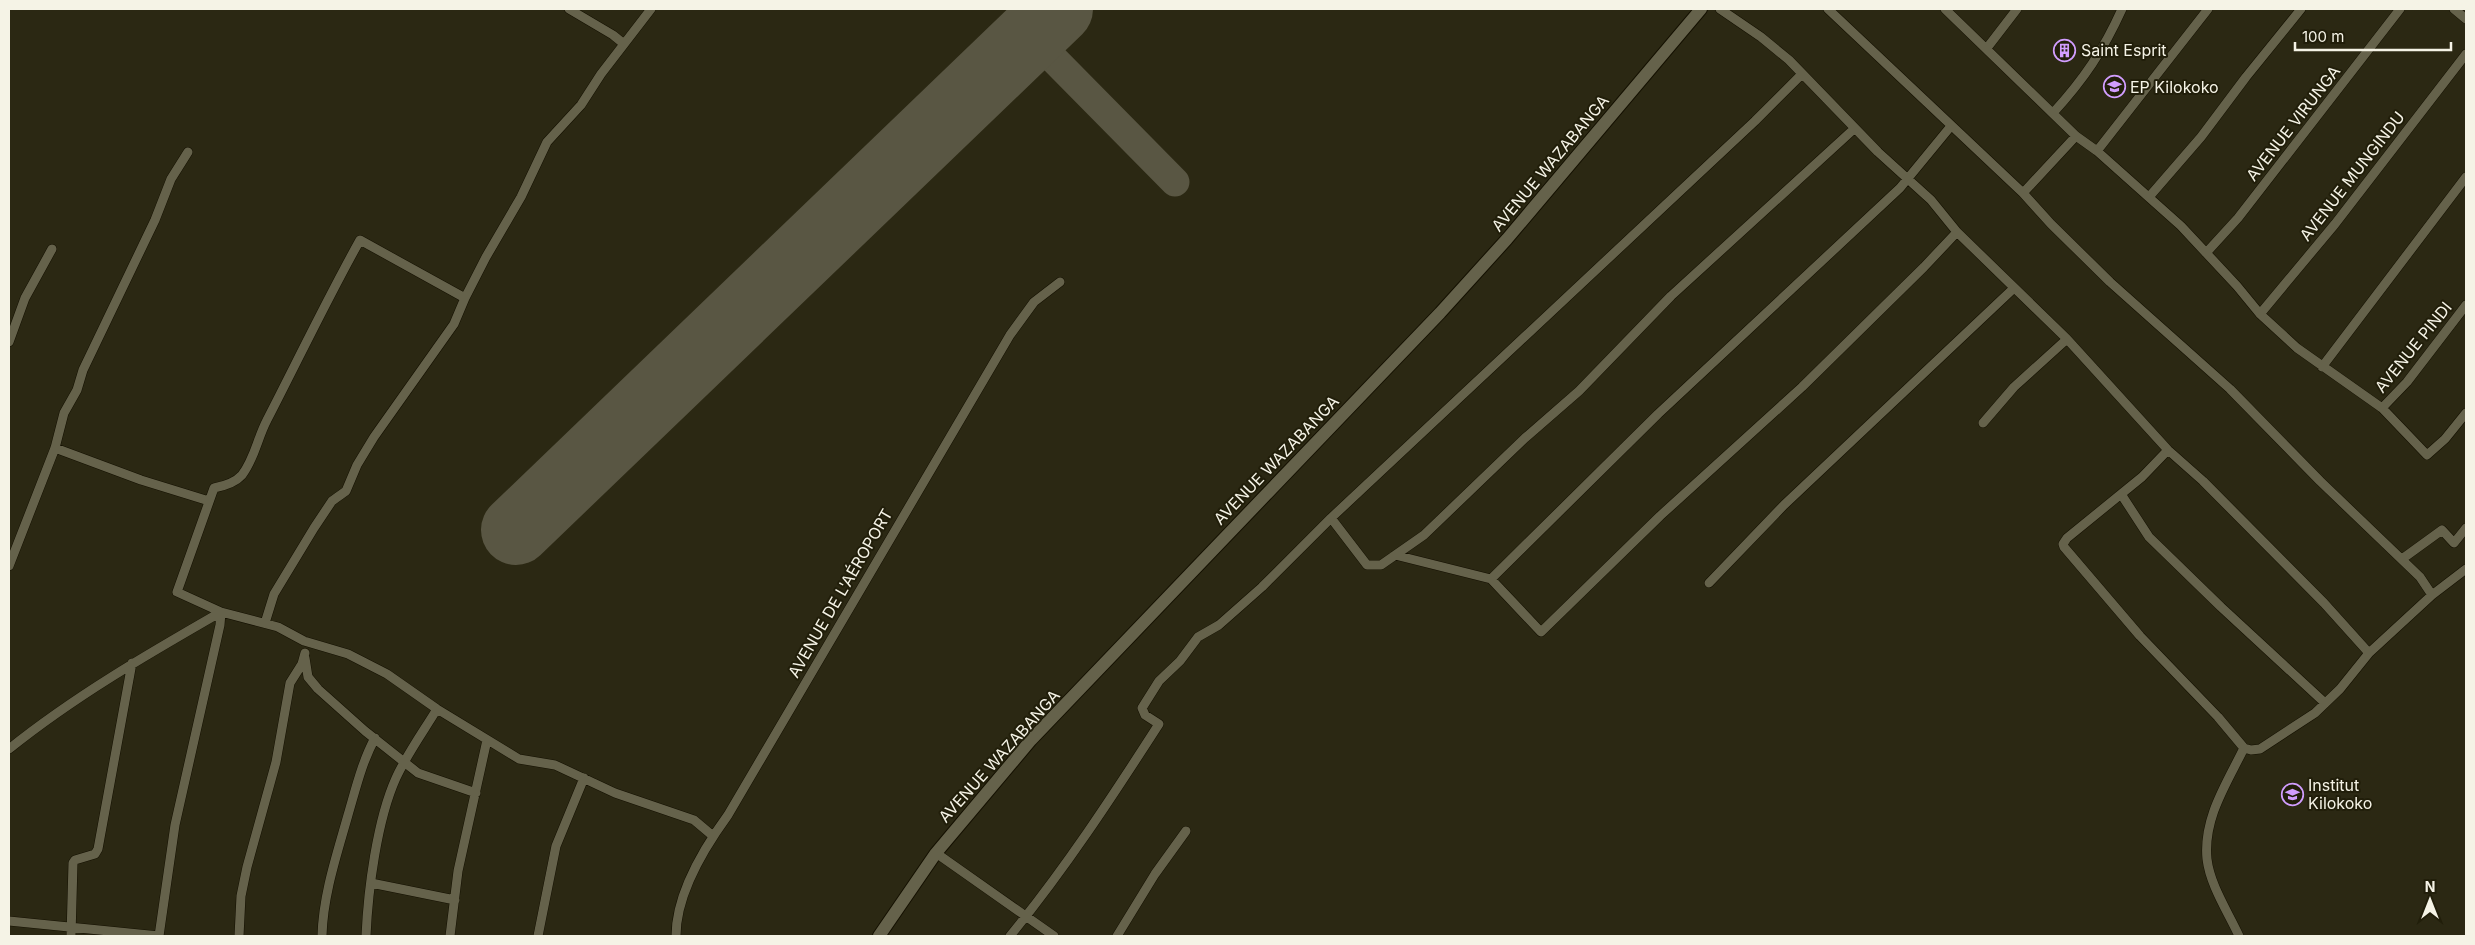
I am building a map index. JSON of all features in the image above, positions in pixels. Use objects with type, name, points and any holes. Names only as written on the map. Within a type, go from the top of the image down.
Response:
[{"type":"main road","name":"AVENUE WAZABANGA","points":[[879,936],[936,853],[1031,740],[1501,247],[1701,9]]},
{"type":"street","points":[[569,9],[613,35],[624,44]]},
{"type":"street","points":[[265,623],[274,594],[314,528],[332,501],[346,491],[357,465],[374,436],[454,324],[465,298],[486,257],[521,197],[547,142],[581,105],[601,74],[651,9]]},
{"type":"street","points":[[1720,9],[1761,37],[1802,74],[1878,152],[1931,200],[1957,232],[2067,339],[2168,450],[2203,481],[2311,590],[2369,653]]},
{"type":"street","points":[[1828,9],[2023,193],[2051,224],[2110,282],[2230,389],[2320,481],[2420,577],[2432,595]]},
{"type":"street","points":[[1945,9],[2076,136],[2097,151],[2149,197],[2206,253],[2260,314],[2297,348],[2382,408],[2428,455],[2445,440],[2466,413]]},
{"type":"street","points":[[1986,48],[2017,9]]},
{"type":"street","points":[[2053,113],[2077,87],[2105,46],[2122,9]]},
{"type":"street","points":[[2097,151],[2208,9]]},
{"type":"street","points":[[2149,197],[2202,137],[2246,77],[2301,9]]},
{"type":"street","name":"AVENUE VIRUNGA","points":[[2206,253],[2238,218],[2400,9]]},
{"type":"street","points":[[2454,9],[2466,19]]},
{"type":"street","name":"AVENUE MUNGINDU","points":[[2260,314],[2335,224],[2466,54]]},
{"type":"street","points":[[1010,936],[1105,809],[1159,724],[1145,714],[1142,708],[1159,681],[1180,661],[1198,637],[1219,625],[1255,593],[1331,518],[1755,121],[1802,74]]},
{"type":"street","points":[[1491,579],[1658,414],[1900,188],[1906,177],[1951,126]]},
{"type":"street","points":[[1331,518],[1367,565],[1380,565],[1424,535],[1525,438],[1579,391],[1671,296],[1855,128]]},
{"type":"street","points":[[2023,193],[2076,136]]},
{"type":"street","points":[[9,566],[55,448],[64,413],[78,390],[83,370],[155,220],[171,179],[188,152]]},
{"type":"street","points":[[2322,367],[2466,177]]},
{"type":"street","points":[[1395,556],[1491,579],[1541,632],[1667,509],[1802,387],[1924,268],[1957,232]]},
{"type":"street","points":[[465,298],[360,240],[324,304],[311,334],[264,426],[256,451],[240,477],[214,488],[177,592],[221,612],[278,627],[304,641],[328,646],[348,654],[387,674],[437,709],[520,759],[555,765],[615,792],[694,820],[713,836]]},
{"type":"street","points":[[9,342],[25,298],[52,249]]},
{"type":"street","name":"AVENUE DE L'AÉROPORT","points":[[676,936],[682,905],[694,869],[713,836],[728,815],[1010,335],[1034,302],[1060,282]]},
{"type":"street","points":[[1709,583],[1784,505],[2014,288]]},
{"type":"street","name":"AVENUE PINDI","points":[[2382,408],[2407,382],[2466,306]]},
{"type":"street","points":[[1983,423],[2014,387],[2067,339]]},
{"type":"street","points":[[55,448],[142,480],[209,501]]},
{"type":"street","points":[[2168,450],[2142,477],[2067,538],[2063,544],[2140,636],[2218,717],[2244,748],[2251,750],[2260,749],[2308,718],[2325,703],[2369,653],[2432,595],[2466,568]]},
{"type":"street","points":[[2121,494],[2150,537],[2221,607],[2325,703]]},
{"type":"street","points":[[2402,559],[2442,530],[2454,543],[2466,528]]},
{"type":"street","points":[[9,749],[34,728],[132,663],[221,612]]},
{"type":"street","points":[[9,922],[72,932],[159,936],[175,825],[221,612]]},
{"type":"street","points":[[304,641],[308,676],[318,689],[418,773],[476,793]]},
{"type":"street","points":[[239,936],[241,896],[247,867],[276,762],[290,683],[302,664],[305,653]]},
{"type":"street","points":[[72,932],[73,863],[75,860],[95,854],[98,849],[132,663]]},
{"type":"street","points":[[366,936],[371,883],[387,800],[405,761],[437,709]]},
{"type":"street","points":[[322,936],[334,861],[365,756],[375,738]]},
{"type":"street","points":[[450,936],[458,871],[487,740]]},
{"type":"street","points":[[2239,936],[2214,885],[2207,860],[2207,838],[2214,808],[2244,748]]},
{"type":"street","points":[[538,936],[556,846],[584,778]]},
{"type":"street","points":[[1117,936],[1155,874],[1186,831]]},
{"type":"street","points":[[936,853],[1027,915],[1054,936]]},
{"type":"street","points":[[371,883],[455,900]]},
{"type":"taxiway","points":[[1030,35],[1175,182]]},
{"type":"runway","points":[[516,530],[1058,9]]},
{"type":"place","name":"Saint Esprit","points":[[2065,50]]},
{"type":"place","name":"EP Kilokoko","points":[[2114,87]]},
{"type":"place","name":"Institut Kilokoko","points":[[2292,794]]}]
